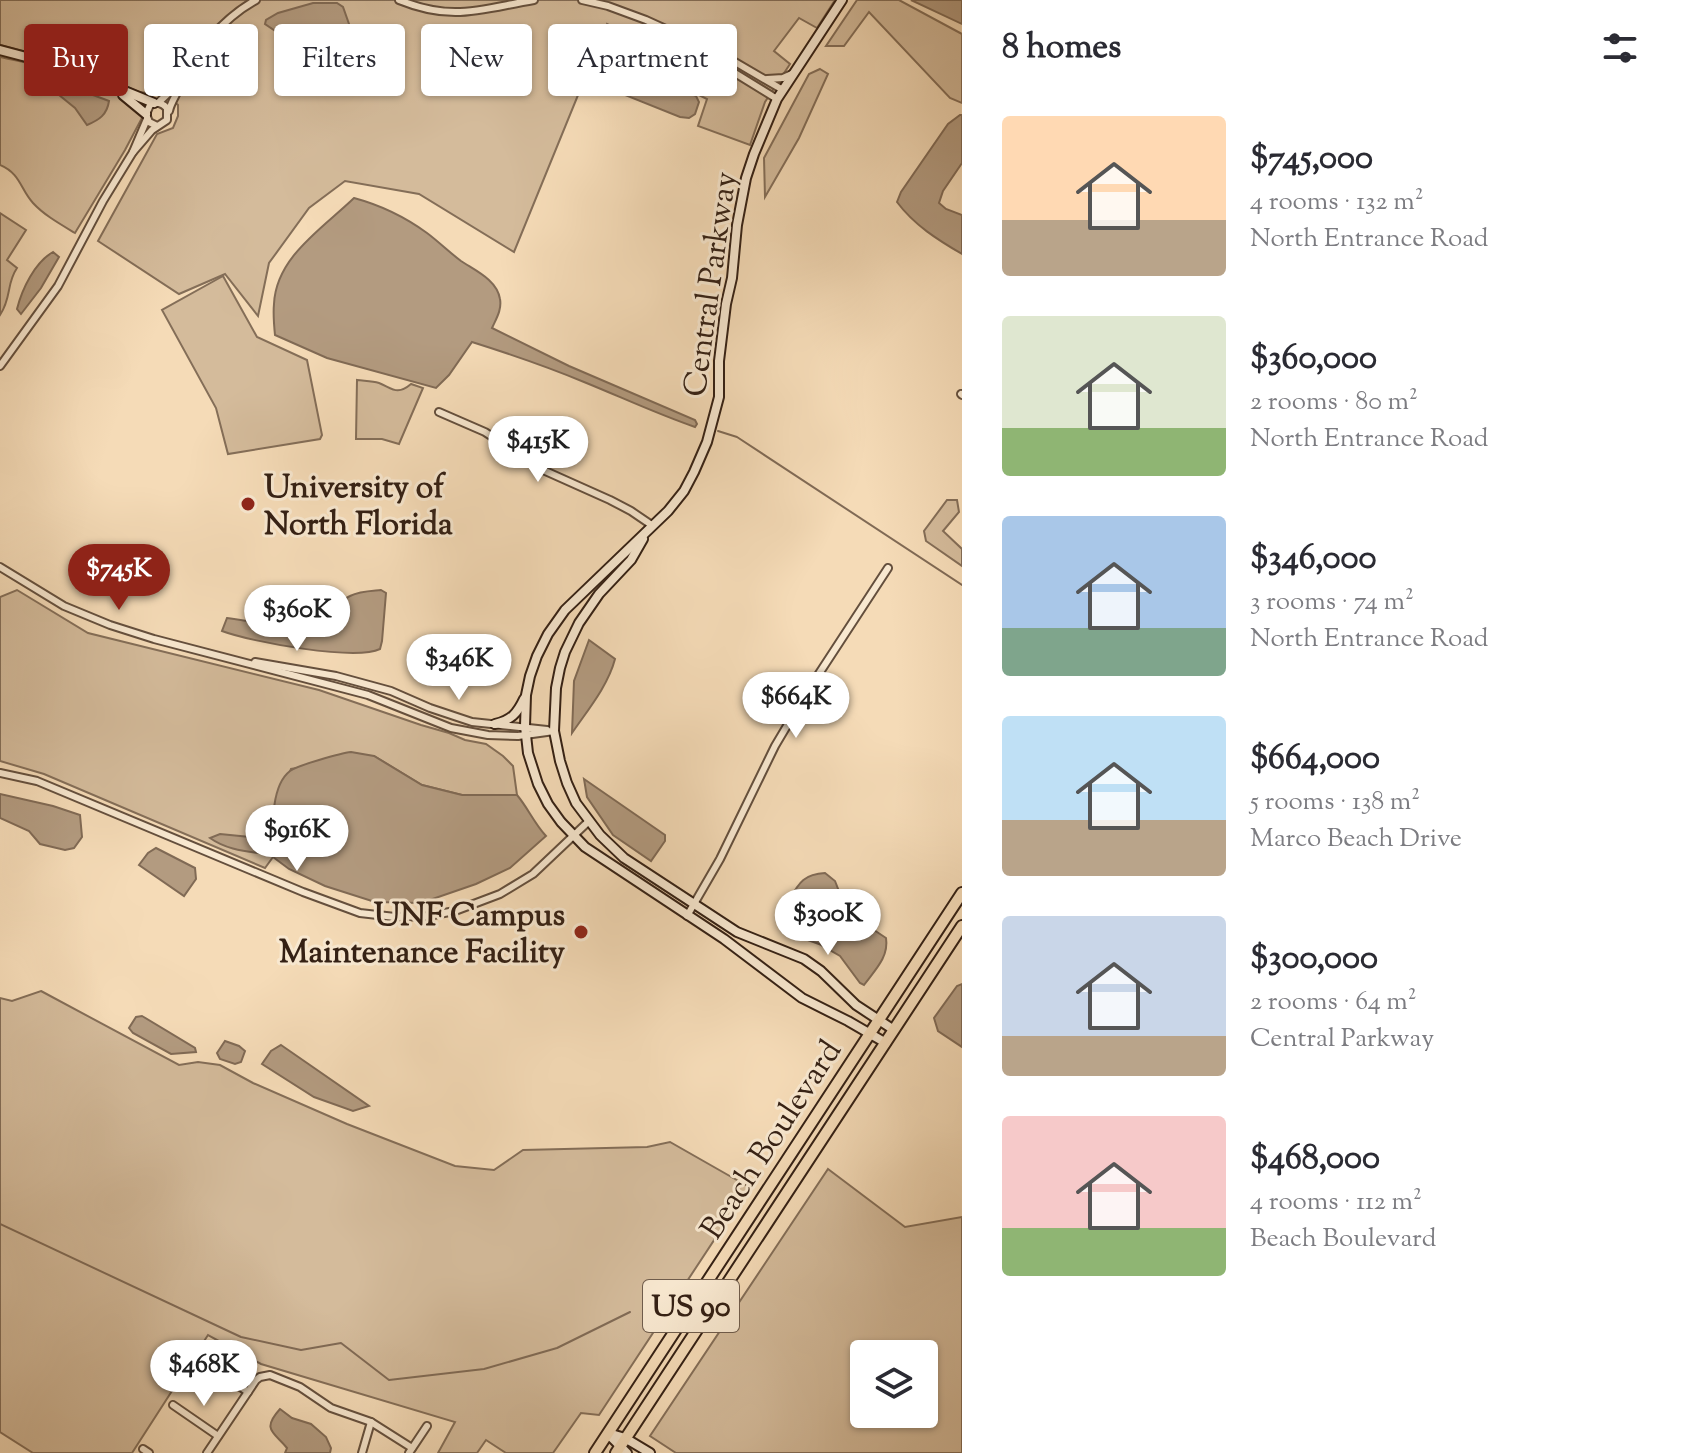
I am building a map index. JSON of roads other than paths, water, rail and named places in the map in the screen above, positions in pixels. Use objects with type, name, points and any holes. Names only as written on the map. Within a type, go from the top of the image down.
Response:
[{"type":"highway","name":"Beach Boulevard","points":[[595,1453],[962,893]]},
{"type":"highway","name":"US 90","points":[[622,1448],[962,926]]},
{"type":"highway","points":[[775,1179],[796,1180]]},
{"type":"highway","points":[[775,1179],[780,1192],[777,1208]]},
{"type":"street","points":[[223,24],[256,0]]},
{"type":"street","points":[[399,0],[443,12],[469,13],[534,0]]},
{"type":"street","points":[[582,0],[608,6],[655,24]]},
{"type":"street","name":"Central Parkway","points":[[842,0],[777,99],[746,178],[726,304],[719,361],[719,397],[707,442],[684,491],[668,511],[565,610],[548,634],[537,656],[526,695],[525,731],[538,784],[548,804],[573,836],[597,856],[724,939],[802,998],[886,1043]]},
{"type":"street","points":[[0,50],[24,56]]},
{"type":"street","points":[[737,63],[783,90]]},
{"type":"street","points":[[763,79],[783,78],[794,73]]},
{"type":"street","points":[[737,74],[777,99]]},
{"type":"street","points":[[128,93],[164,105],[169,112]]},
{"type":"street","points":[[124,96],[157,126]]},
{"type":"street","points":[[133,152],[148,108],[164,96]]},
{"type":"street","points":[[0,366],[58,286],[133,152],[157,126],[165,123],[175,96]]},
{"type":"street","points":[[439,412],[485,432],[543,470],[631,511],[650,528]]},
{"type":"street","name":"Central Parkway","points":[[650,528],[631,560],[587,610],[571,637],[560,668],[554,731],[560,761],[576,803],[600,835],[624,858],[737,932],[804,959],[856,1005],[894,1030]]},
{"type":"street","points":[[0,567],[64,606],[96,620],[154,639],[370,696],[451,728],[488,735],[554,731]]},
{"type":"street","points":[[687,916],[727,846],[780,738],[888,568]]},
{"type":"street","points":[[236,660],[279,665],[362,683],[472,722],[525,731]]},
{"type":"street","points":[[362,683],[370,696]]},
{"type":"street","points":[[495,724],[514,716],[526,695]]},
{"type":"street","points":[[0,773],[37,781],[353,911],[395,917],[455,911],[500,894],[533,874],[589,821]]},
{"type":"street","points":[[204,1362],[248,1392]]},
{"type":"street","points":[[207,1453],[260,1377],[270,1375],[300,1387],[331,1408],[371,1422],[410,1450],[427,1426]]},
{"type":"street","points":[[173,1405],[218,1436]]},
{"type":"street","points":[[362,1453],[371,1422]]},
{"type":"street","points":[[608,1433],[622,1448],[650,1453]]},
{"type":"waterway","points":[[718,431],[737,437],[962,585]]},
{"type":"waterway","points":[[0,1224],[241,1337],[301,1350],[341,1343],[389,1380],[484,1369],[557,1348],[630,1312]]},
{"type":"place","name":"University of North Florida","points":[[248,504]]},
{"type":"place","name":"UNF Campus Maintenance Facility","points":[[581,932]]}]
